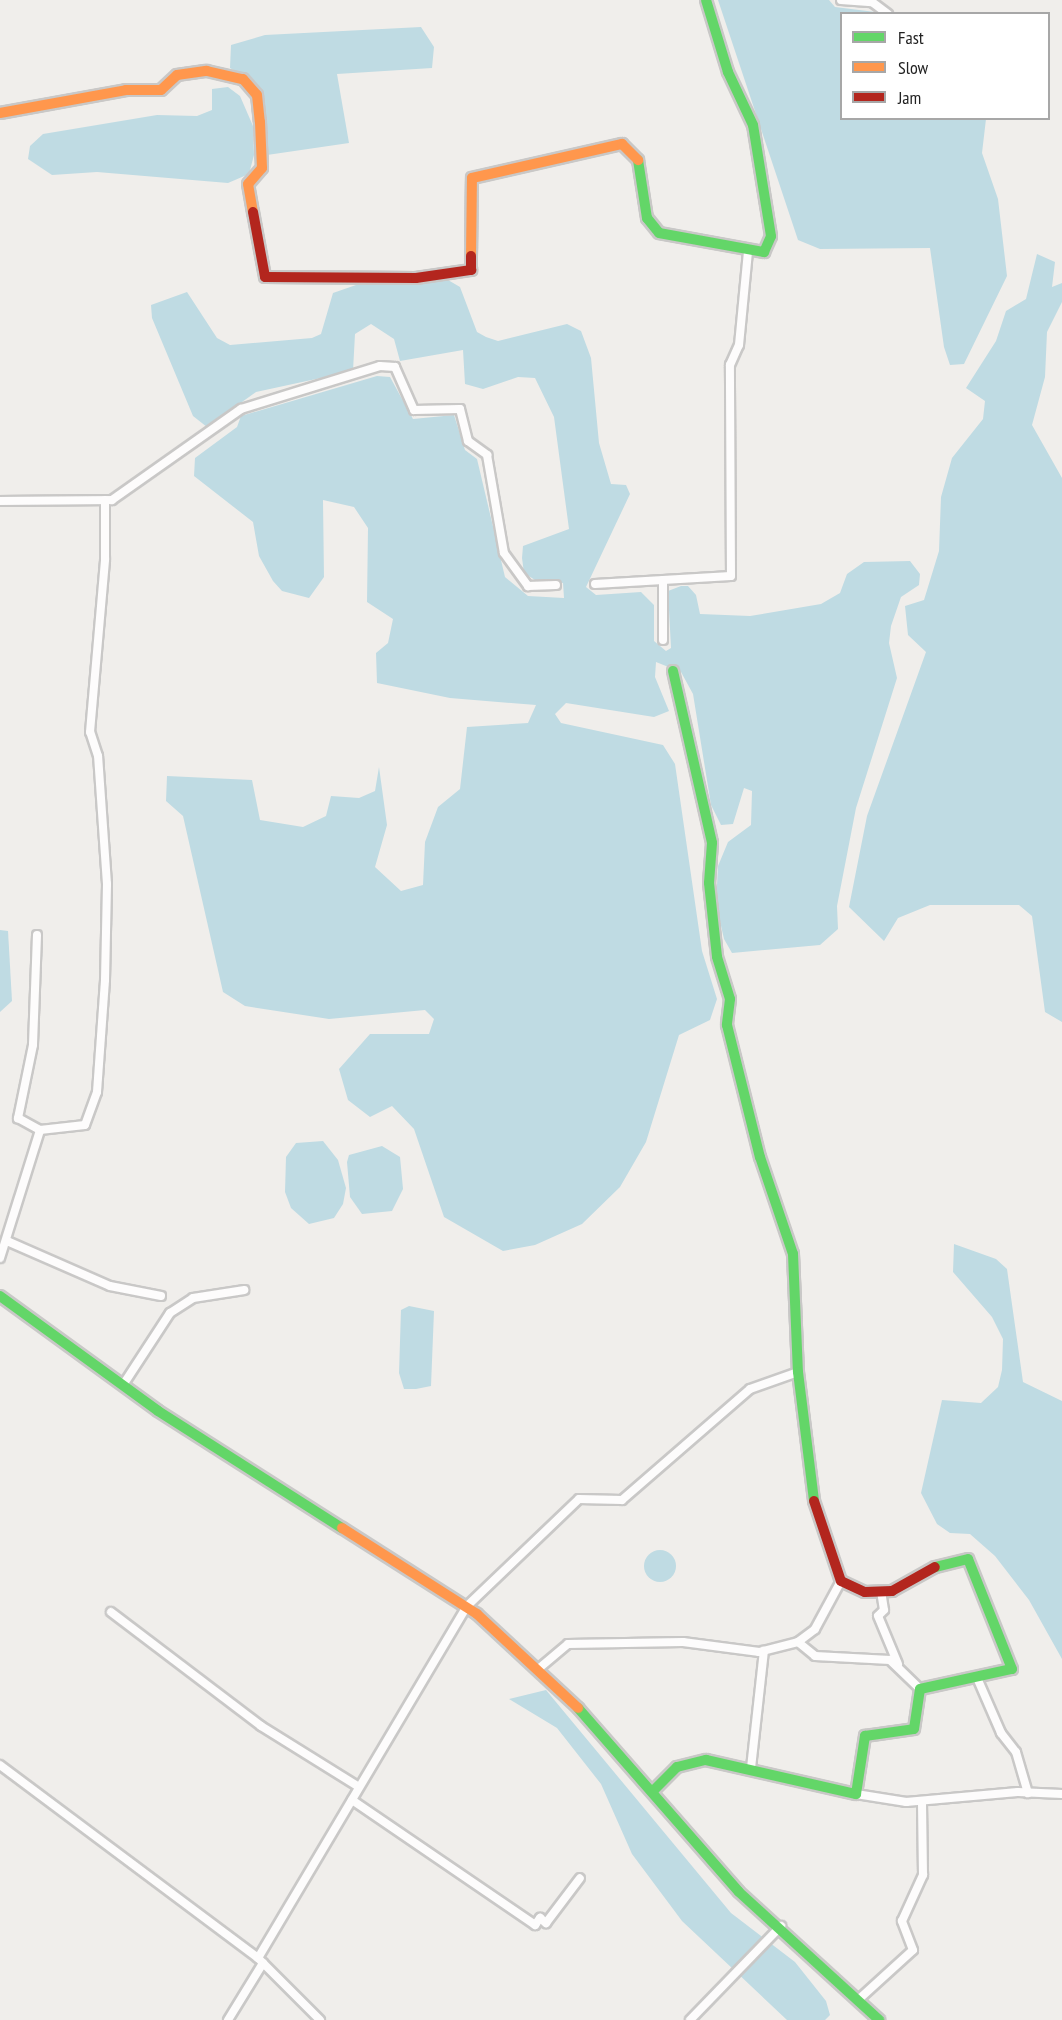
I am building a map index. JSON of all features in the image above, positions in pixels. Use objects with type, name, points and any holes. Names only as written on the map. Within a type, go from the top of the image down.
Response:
[{"type":"street","points":[[0,113],[126,90],[161,90],[177,75],[207,71],[243,79],[257,95],[260,122],[262,168],[248,184],[265,277],[416,278],[471,270],[472,178],[622,144],[642,164],[647,218],[659,233],[748,252],[764,252],[771,236],[766,191],[753,125],[728,72],[706,0]]},
{"type":"street","points":[[841,0],[872,2],[885,12]]},
{"type":"street","points":[[595,584],[731,576],[730,365],[739,345],[748,252]]},
{"type":"street","points":[[0,501],[105,500],[242,409],[380,366],[395,367],[414,410],[460,409],[468,441],[487,455],[504,553],[528,586],[556,585]]},
{"type":"street","points":[[37,935],[33,1045],[18,1118],[40,1130],[85,1125],[97,1092],[107,884],[98,756],[90,732],[105,500]]},
{"type":"street","points":[[663,580],[663,640]]},
{"type":"street","points":[[674,671],[711,843],[709,883],[717,957],[730,999],[727,1025],[760,1157],[793,1254],[798,1372],[816,1516],[842,1581],[865,1592],[892,1591],[922,1570],[968,1559],[1012,1670],[978,1680],[920,1689]]},
{"type":"street","points":[[0,1258],[8,1241],[40,1130]]},
{"type":"street","points":[[8,1241],[110,1286],[161,1296]]},
{"type":"street","points":[[123,1385],[170,1313],[193,1298],[244,1290]]},
{"type":"street","points":[[0,1296],[123,1385],[466,1607],[537,1670],[655,1789],[731,1884],[781,1926],[879,2020]]},
{"type":"street","points":[[228,2020],[359,1787],[466,1607],[579,1499],[621,1500],[750,1389],[798,1372]]},
{"type":"street","points":[[537,1670],[568,1644],[615,1640],[764,1651],[798,1642],[815,1629],[842,1581]]},
{"type":"street","points":[[856,1794],[865,1736],[914,1729],[920,1689],[898,1664],[878,1616],[884,1610],[881,1592]]},
{"type":"street","points":[[111,1612],[261,1726],[359,1787]]},
{"type":"street","points":[[798,1642],[815,1656],[898,1664]]},
{"type":"street","points":[[751,1768],[764,1651]]},
{"type":"street","points":[[978,1680],[1000,1733],[1016,1752],[1028,1792]]},
{"type":"street","points":[[655,1789],[677,1767],[706,1760],[751,1768],[856,1794],[922,1801],[1028,1792],[1062,1794]]},
{"type":"street","points":[[0,1765],[260,1961],[320,2020]]},
{"type":"street","points":[[352,1800],[535,1925],[540,1918],[546,1923],[580,1878]]},
{"type":"street","points":[[858,2000],[913,1950],[902,1921],[923,1875],[922,1801]]},
{"type":"street","points":[[690,2020],[781,1926]]},
{"type":"water","points":[[718,0],[829,0],[835,7],[875,12],[840,12],[840,120],[986,120],[982,153],[998,199],[1007,276],[964,364],[950,365],[944,347],[930,248],[820,249],[798,240]]},
{"type":"water","points":[[421,27],[434,47],[432,68],[337,74],[349,143],[267,155],[264,102],[256,83],[230,68],[231,45],[265,35]]},
{"type":"water","points":[[228,87],[240,96],[253,126],[254,155],[249,174],[228,183],[97,172],[52,175],[28,159],[30,146],[43,134],[157,115],[197,116],[212,110],[212,89]]},
{"type":"water","points":[[1037,254],[1055,262],[1052,287],[1062,283],[1062,302],[1047,332],[1045,377],[1032,425],[1062,478],[1062,1022],[1045,1012],[1032,916],[1019,905],[930,905],[898,918],[884,941],[849,907],[867,816],[926,652],[908,635],[905,606],[924,600],[939,551],[941,497],[952,458],[983,419],[985,401],[966,388],[996,341],[1006,311],[1026,299]]},
{"type":"water","points":[[448,280],[460,287],[477,332],[486,337],[498,341],[567,324],[581,331],[591,358],[599,443],[611,484],[626,485],[630,494],[586,587],[596,595],[641,592],[654,605],[654,641],[666,651],[671,648],[668,591],[681,586],[688,586],[696,595],[700,614],[750,616],[821,604],[840,593],[847,574],[864,562],[910,561],[920,574],[919,585],[901,597],[891,626],[889,643],[897,678],[856,808],[837,906],[838,929],[820,945],[732,953],[724,939],[716,904],[718,866],[728,842],[751,825],[752,791],[744,788],[733,824],[721,825],[711,805],[693,694],[681,672],[656,662],[655,677],[669,711],[654,717],[566,703],[555,714],[561,723],[663,745],[675,764],[702,951],[717,999],[710,1020],[679,1035],[646,1142],[620,1187],[582,1224],[535,1245],[503,1251],[444,1217],[414,1129],[392,1106],[370,1117],[348,1100],[339,1069],[370,1034],[429,1034],[434,1019],[425,1010],[329,1019],[245,1006],[223,992],[183,816],[166,801],[167,776],[252,780],[260,820],[303,827],[326,816],[331,796],[359,798],[375,791],[379,767],[387,825],[375,867],[401,891],[423,885],[425,842],[438,807],[460,789],[467,727],[528,723],[536,705],[450,698],[377,683],[376,653],[388,643],[393,619],[367,602],[368,528],[354,507],[323,500],[324,577],[309,598],[282,591],[273,581],[259,556],[253,522],[194,476],[195,458],[237,427],[241,416],[377,376],[390,377],[413,419],[454,415],[465,450],[477,459],[505,577],[528,596],[564,598],[563,583],[535,580],[524,573],[522,558],[523,546],[569,529],[554,417],[535,378],[518,377],[483,389],[465,384],[463,350],[400,361],[394,339],[371,324],[355,334],[353,371],[256,392],[207,427],[193,416],[152,318],[151,305],[187,292],[217,338],[230,345],[312,338],[321,334],[333,293],[356,285]]},
{"type":"water","points":[[0,930],[8,931],[12,1001],[0,1012]]},
{"type":"water","points":[[323,1141],[338,1160],[346,1188],[343,1204],[334,1218],[309,1224],[291,1208],[285,1192],[286,1157],[296,1143]]},
{"type":"water","points":[[382,1146],[400,1157],[403,1189],[392,1211],[362,1214],[350,1197],[347,1162],[349,1155]]},
{"type":"water","points":[[954,1244],[996,1259],[1007,1269],[1023,1382],[1062,1401],[1062,1659],[1029,1600],[995,1556],[970,1534],[950,1533],[937,1524],[921,1493],[942,1400],[981,1403],[998,1387],[1002,1370],[1003,1339],[992,1317],[953,1272]]},
{"type":"water","points":[[409,1306],[434,1311],[431,1386],[416,1389],[404,1389],[399,1373],[401,1310]]},
{"type":"water","points":[[660,1550],[672,1554],[676,1566],[672,1578],[660,1582],[648,1578],[644,1566],[648,1554]]},
{"type":"water","points":[[546,1690],[731,1913],[795,1962],[826,2001],[830,2015],[825,2020],[787,2020],[682,1921],[632,1854],[601,1784],[557,1728],[509,1699]]},
{"type":"traffic: fast","points":[[638,160],[647,218],[659,233],[764,252],[771,236],[753,125],[728,72],[706,0]]},
{"type":"traffic: fast","points":[[673,671],[712,843],[709,883],[717,957],[730,999],[727,1025],[760,1157],[793,1254],[798,1372],[814,1501]]},
{"type":"traffic: fast","points":[[0,1296],[158,1411],[342,1528]]},
{"type":"traffic: fast","points":[[655,1789],[677,1767],[706,1760],[856,1794],[865,1736],[914,1729],[920,1689],[1012,1669],[968,1559],[935,1567]]},
{"type":"traffic: fast","points":[[578,1708],[739,1892],[879,2020]]},
{"type":"traffic: slow","points":[[0,113],[126,90],[161,90],[177,75],[207,71],[243,79],[257,95],[260,122],[262,168],[248,184],[253,212]]},
{"type":"traffic: slow","points":[[471,256],[472,178],[622,144],[638,160]]},
{"type":"traffic: slow","points":[[342,1528],[477,1614],[578,1708]]},
{"type":"traffic: jam","points":[[253,212],[265,277],[416,278],[471,270],[471,256]]},
{"type":"traffic: jam","points":[[814,1501],[841,1581],[865,1592],[892,1591],[935,1567]]}]
